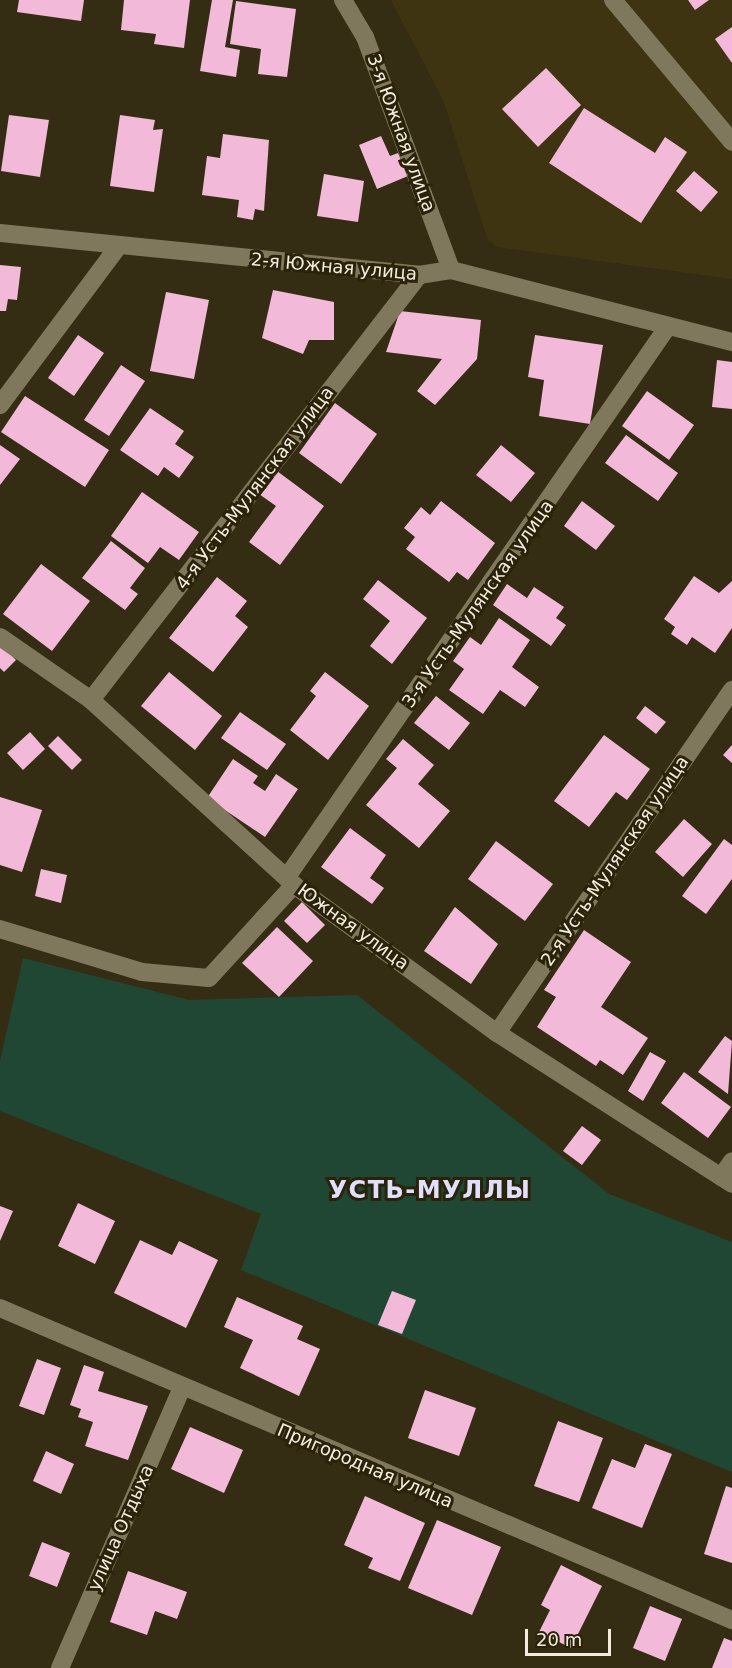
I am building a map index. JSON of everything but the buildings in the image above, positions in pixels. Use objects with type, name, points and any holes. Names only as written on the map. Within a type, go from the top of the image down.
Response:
[{"type":"street","name":"3-я Южная улица","points":[[343,0],[365,37],[451,270]]},
{"type":"street","points":[[613,0],[732,142]]},
{"type":"street","name":"2-я Южная улица","points":[[0,233],[117,249],[418,275],[451,270],[666,329],[732,342]]},
{"type":"street","points":[[0,405],[117,249]]},
{"type":"street","name":"4-я Усть-Мулянская улица","points":[[91,700],[418,275]]},
{"type":"street","name":"3-я Усть-Мулянская улица","points":[[0,929],[142,972],[209,978],[291,881],[666,329]]},
{"type":"street","name":"Южная улица","points":[[0,637],[91,700],[291,881],[497,1033],[726,1181]]},
{"type":"street","name":"2-я Усть-Мулянская улица","points":[[497,1033],[732,690]]},
{"type":"street","points":[[726,1181],[732,1161]]},
{"type":"street","name":"Пригородная улица","points":[[0,1308],[182,1388],[732,1620]]},
{"type":"street","name":"улица Отдыха","points":[[60,1668],[182,1388]]},
{"type":"shaded area","points":[[391,0],[732,0],[732,279],[497,247],[487,238],[444,102]]},
{"type":"green space","points":[[23,958],[189,1000],[357,995],[609,1194],[732,1242],[732,1472],[241,1270],[261,1214],[0,1111],[0,1061]]},
{"type":"district","name":"УСТЬ-МУЛЛЫ","points":[[430,1191]]}]
